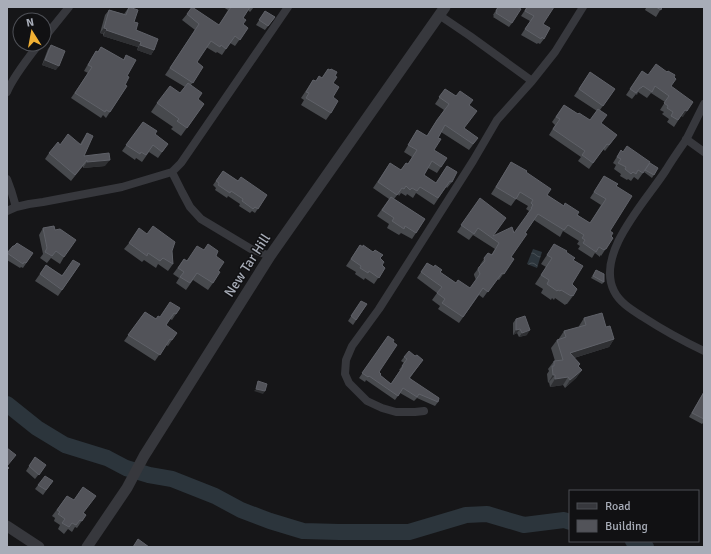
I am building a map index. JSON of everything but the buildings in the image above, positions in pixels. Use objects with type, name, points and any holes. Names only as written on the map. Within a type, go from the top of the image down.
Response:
[{"type":"street","points":[[52,28],[70,7]]},
{"type":"street","points":[[7,211],[16,207],[122,187],[172,172],[181,163],[288,7]]},
{"type":"street","points":[[424,411],[396,412],[382,408],[367,401],[349,383],[345,374],[346,360],[352,346],[379,309],[476,156],[492,127],[503,112],[532,81],[555,52],[583,7]]},
{"type":"street","points":[[442,11],[476,41],[532,81]]},
{"type":"street","name":"New Tar Hill","points":[[87,547],[127,488],[144,456],[270,256],[442,11]]},
{"type":"street","points":[[7,92],[9,86],[33,52]]},
{"type":"street","points":[[704,104],[686,139],[618,240],[614,251],[610,276],[614,292],[624,304],[669,334],[704,351]]},
{"type":"street","points":[[686,139],[704,152]]},
{"type":"street","points":[[172,172],[190,207],[201,218],[251,249],[270,256]]},
{"type":"street","points":[[7,179],[16,207]]},
{"type":"street","points":[[7,526],[39,547]]},
{"type":"water","points":[[533,249],[542,252],[537,268],[527,264]]},
{"type":"waterway","points":[[7,404],[37,428],[65,445],[107,458],[126,468],[149,475],[172,479],[215,496],[241,510],[303,531],[409,532],[466,515],[487,514],[524,525],[564,520],[569,522]]},
{"type":"waterway","points":[[635,542],[646,547]]}]
